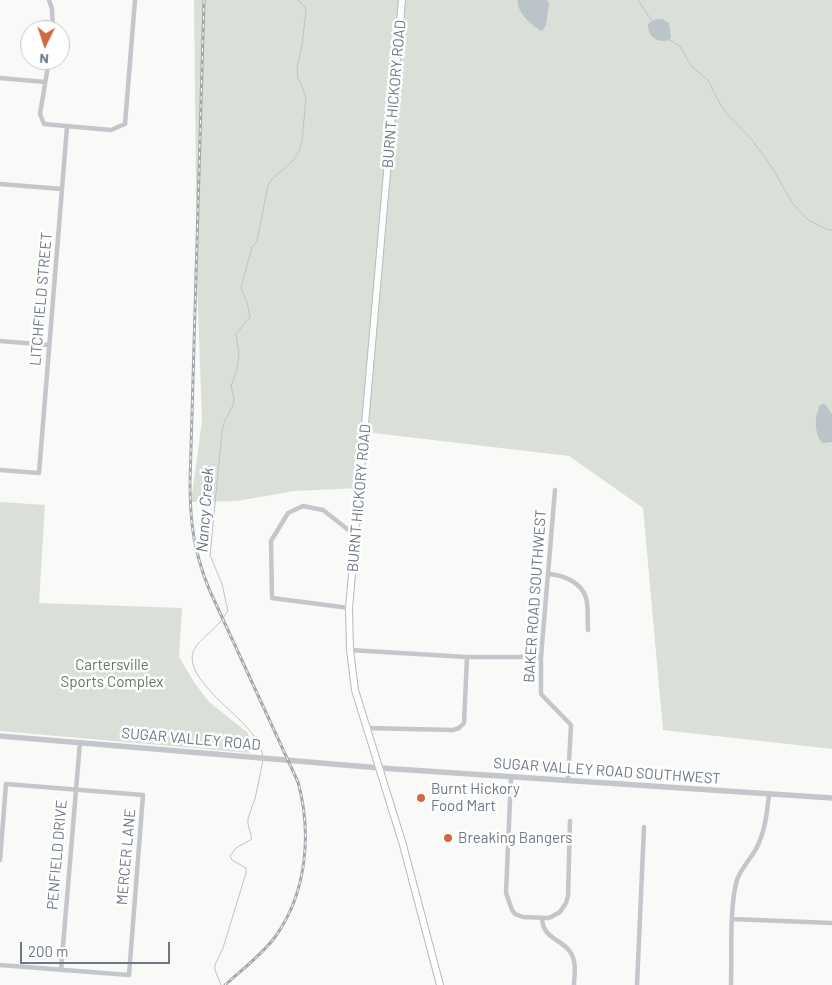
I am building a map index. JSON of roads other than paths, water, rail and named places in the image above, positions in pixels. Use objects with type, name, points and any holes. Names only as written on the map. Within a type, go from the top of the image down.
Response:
[{"type":"main road","name":"BURNT HICKORY ROAD","points":[[402,0],[349,608],[350,650],[355,690],[403,845],[440,985]]},
{"type":"street","points":[[49,0],[53,20]]},
{"type":"street","points":[[47,70],[40,114],[44,124],[111,130],[125,124],[135,0]]},
{"type":"street","points":[[0,78],[45,82]]},
{"type":"street","name":"LITCHFIELD STREET","points":[[0,470],[39,472],[67,127]]},
{"type":"street","points":[[0,184],[62,189]]},
{"type":"street","points":[[0,341],[50,344]]},
{"type":"street","name":"BAKER ROAD SOUTHWEST","points":[[555,490],[541,657],[541,694],[571,724],[568,780]]},
{"type":"street","points":[[349,608],[272,598],[272,541],[288,513],[303,506],[323,510],[355,535]]},
{"type":"street","points":[[549,574],[559,574],[576,583],[586,598],[588,630]]},
{"type":"street","points":[[350,650],[467,657],[541,657]]},
{"type":"street","points":[[366,728],[453,730],[459,728],[464,723],[467,657]]},
{"type":"street","name":"SUGAR VALLEY ROAD","points":[[0,736],[380,768]]},
{"type":"street","name":"PENFIELD DRIVE","points":[[61,970],[80,742]]},
{"type":"street","name":"SUGAR VALLEY ROAD SOUTHWEST","points":[[380,768],[832,798]]},
{"type":"street","points":[[511,777],[506,893],[515,914],[522,917],[549,918],[560,912],[566,903],[570,820]]},
{"type":"street","name":"MERCER LANE","points":[[0,860],[6,784],[143,795],[129,976],[0,965]]},
{"type":"street","points":[[731,985],[732,918],[738,879],[762,837],[769,795]]},
{"type":"street","points":[[637,985],[644,826]]},
{"type":"street","points":[[542,918],[542,926],[547,934],[565,945],[572,954],[574,961],[574,985]]},
{"type":"street","points":[[732,918],[832,923]]},
{"type":"waterway","name":"Nancy Creek","points":[[263,756],[260,746],[252,733],[202,681],[195,669],[192,658],[197,644],[216,626],[228,611],[222,584],[210,555],[222,432],[224,423],[233,405],[234,398],[231,386],[237,370],[239,354],[236,334],[250,317],[247,302],[241,288],[252,247],[257,241],[268,185],[273,178],[293,161],[302,141],[306,98],[298,79],[297,68],[306,10],[298,0]]},
{"type":"waterway","points":[[638,0],[652,21]]},
{"type":"waterway","points":[[669,40],[679,45],[692,67],[709,81],[726,113],[753,141],[773,169],[793,204],[807,219],[826,229],[832,230]]},
{"type":"waterway","name":"Nancy Creek","points":[[221,985],[215,965],[223,948],[246,873],[246,868],[232,860],[230,856],[236,848],[252,839],[248,818],[255,799],[263,760]]},
{"type":"railway","points":[[204,0],[190,483],[192,524],[196,550],[209,589],[298,782],[305,822],[304,862],[300,882],[286,920],[264,950],[225,985]]},
{"type":"place","name":"Burnt Hickory Food Mart","points":[[421,798]]},
{"type":"place","name":"Breaking Bangers","points":[[448,838]]},
{"type":"park label","name":"Cartersville Sports Complex","points":[[112,674]]}]
